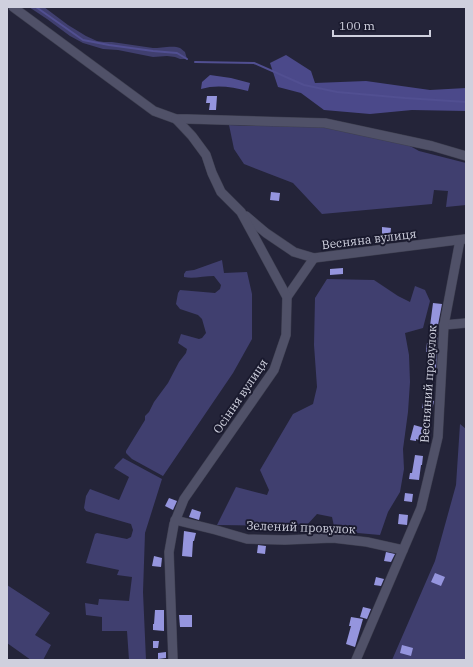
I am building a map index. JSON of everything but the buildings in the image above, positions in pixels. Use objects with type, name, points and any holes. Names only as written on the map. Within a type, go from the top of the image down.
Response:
[{"type":"street","points":[[13,7],[154,111],[176,119],[326,123],[432,146],[466,156]]},
{"type":"street","name":"Осіння вулиця","points":[[172,660],[169,552],[175,520],[184,499],[274,370],[286,335],[287,297],[241,212],[221,192],[212,173],[206,155],[192,136],[176,119]]},
{"type":"street","name":"Весняна вулиця","points":[[241,212],[266,233],[294,252],[314,258],[463,239]]},
{"type":"street","name":"Весняний провулок","points":[[356,660],[421,508],[438,437],[442,385],[444,325],[463,239]]},
{"type":"street","points":[[287,297],[314,258]]},
{"type":"street","points":[[444,325],[466,323]]},
{"type":"street","name":"Зелений провулок","points":[[175,520],[247,539],[285,540],[333,538],[367,542],[403,550]]},
{"type":"shaded area","points":[[29,7],[44,7],[68,25],[97,41],[153,48],[177,47],[181,48],[185,52],[187,59],[167,56],[153,57],[118,50],[103,49],[83,43],[70,36]]},
{"type":"shaded area","points":[[286,55],[311,71],[315,83],[366,81],[430,90],[466,88],[466,111],[412,110],[370,114],[324,110],[301,93],[278,87],[270,63]]},
{"type":"shaded area","points":[[210,75],[250,83],[248,91],[224,87],[207,87],[201,89],[202,82]]},
{"type":"shaded area","points":[[274,124],[309,125],[401,141],[419,151],[466,163],[466,205],[446,207],[448,191],[434,190],[432,204],[322,214],[293,183],[244,164],[234,149],[229,125],[252,126]]},
{"type":"shaded area","points":[[222,260],[224,273],[247,272],[252,294],[252,339],[233,373],[163,476],[132,459],[126,451],[145,420],[145,416],[168,383],[179,362],[186,353],[187,349],[178,343],[181,334],[199,339],[206,333],[202,319],[198,315],[180,309],[176,304],[178,293],[180,290],[215,293],[220,289],[221,285],[214,276],[187,278],[184,277],[184,274],[186,271],[194,270]]},
{"type":"shaded area","points":[[327,279],[374,280],[410,302],[415,286],[425,290],[430,301],[423,328],[405,333],[409,355],[410,382],[403,449],[404,469],[400,492],[388,512],[380,535],[335,531],[332,517],[317,514],[306,526],[217,525],[236,487],[267,495],[269,490],[260,470],[293,414],[313,404],[317,387],[314,345],[315,298]]},
{"type":"shaded area","points":[[460,424],[466,429],[466,660],[392,660],[435,561],[456,485]]},
{"type":"shaded area","points":[[123,458],[162,479],[145,533],[143,592],[146,660],[129,660],[127,631],[102,631],[102,617],[86,615],[85,603],[98,605],[99,599],[129,601],[132,577],[117,575],[119,570],[86,563],[95,534],[97,533],[127,539],[131,537],[133,530],[131,524],[86,511],[84,508],[86,496],[90,489],[119,500],[129,477],[114,468]]},
{"type":"shaded area","points":[[7,585],[50,613],[35,635],[51,645],[43,660],[31,660],[7,643]]},
{"type":"waterway","points":[[36,7],[83,40],[109,45],[177,53],[187,59]]},
{"type":"waterway","points":[[195,62],[254,63],[304,85],[337,92],[466,102]]}]
